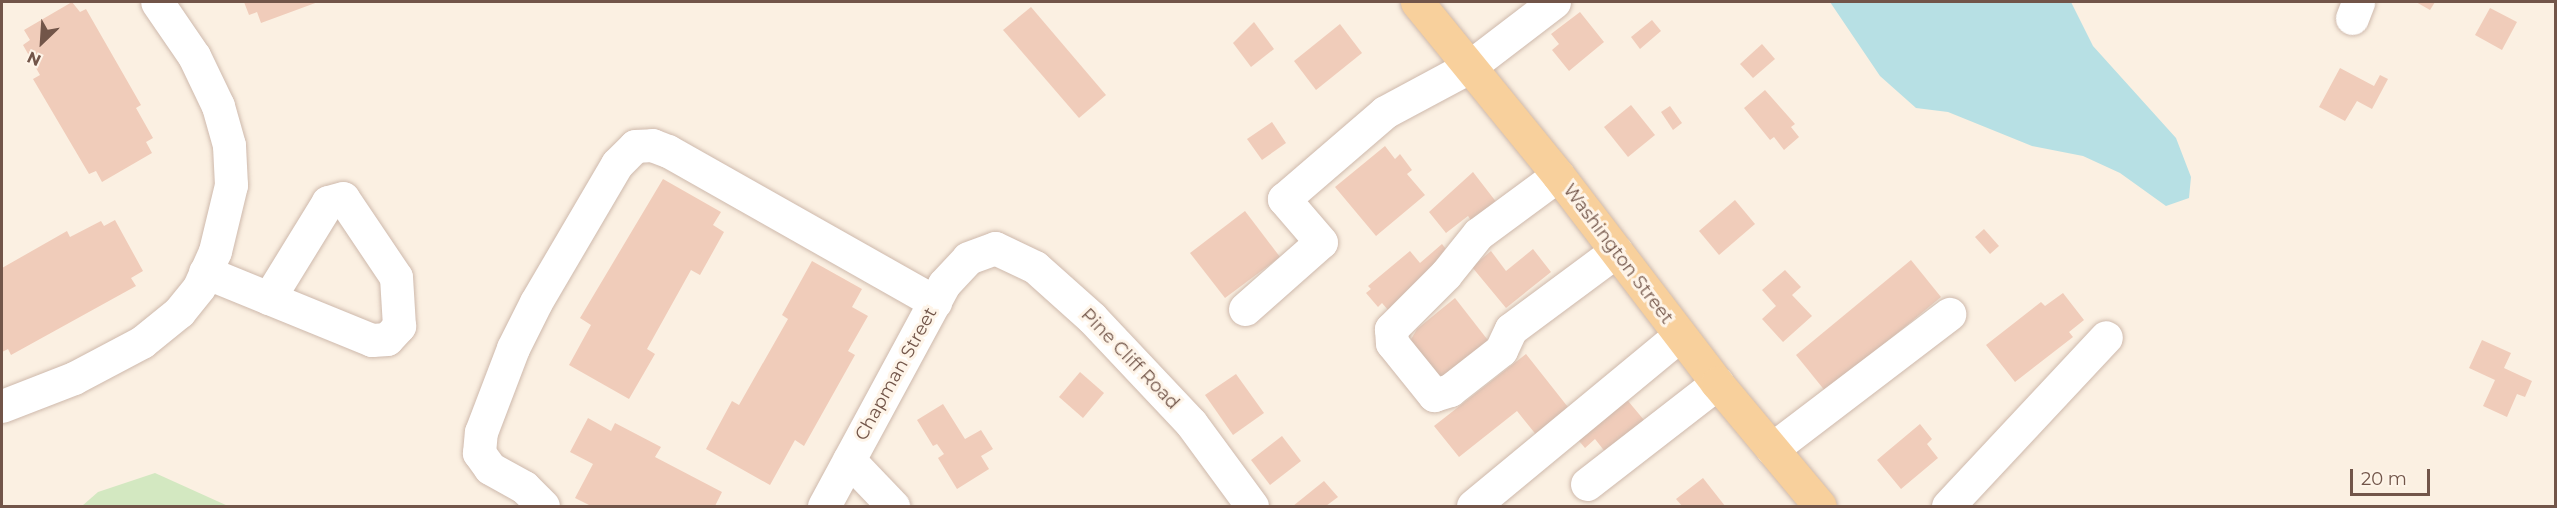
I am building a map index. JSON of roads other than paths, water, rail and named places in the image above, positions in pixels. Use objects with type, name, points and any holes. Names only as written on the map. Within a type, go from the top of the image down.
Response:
[{"type":"main road","name":"Washington Street","points":[[1417,2],[1558,175],[1717,383],[1819,506]]},
{"type":"street","points":[[2,406],[74,378],[142,342],[179,312],[205,272],[225,221],[231,185],[228,145],[218,106],[194,56],[157,2]]},
{"type":"street","points":[[1245,309],[1321,242],[1284,199],[1385,112],[1469,67],[1554,2]]},
{"type":"street","points":[[543,507],[524,487],[490,468],[479,453],[481,432],[513,348],[536,302],[617,164],[635,146],[652,145],[668,151],[935,302]]},
{"type":"street","points":[[1558,175],[1478,234],[1446,274],[1390,329],[1392,343],[1434,395],[1450,390],[1501,350],[1511,329],[1616,251]]},
{"type":"street","points":[[205,272],[372,340],[387,339],[399,326],[396,277],[343,198],[328,202],[269,298]]},
{"type":"street","name":"Pine Cliff Road","points":[[980,251],[994,248],[1021,257],[1092,318],[1191,423],[1252,507]]},
{"type":"street","name":"Chapman Street","points":[[824,507],[935,302],[958,267],[980,251]]},
{"type":"street","points":[[1772,449],[1949,315]]},
{"type":"street","points":[[1473,507],[1680,335]]},
{"type":"street","points":[[1948,507],[2106,337]]},
{"type":"street","points":[[1587,484],[1717,383]]},
{"type":"street","points":[[849,460],[893,507]]},
{"type":"water","points":[[1830,2],[2071,2],[2093,46],[2176,138],[2191,177],[2189,198],[2166,206],[2120,173],[2083,156],[2032,146],[1948,112],[1916,108],[1880,76]]}]
